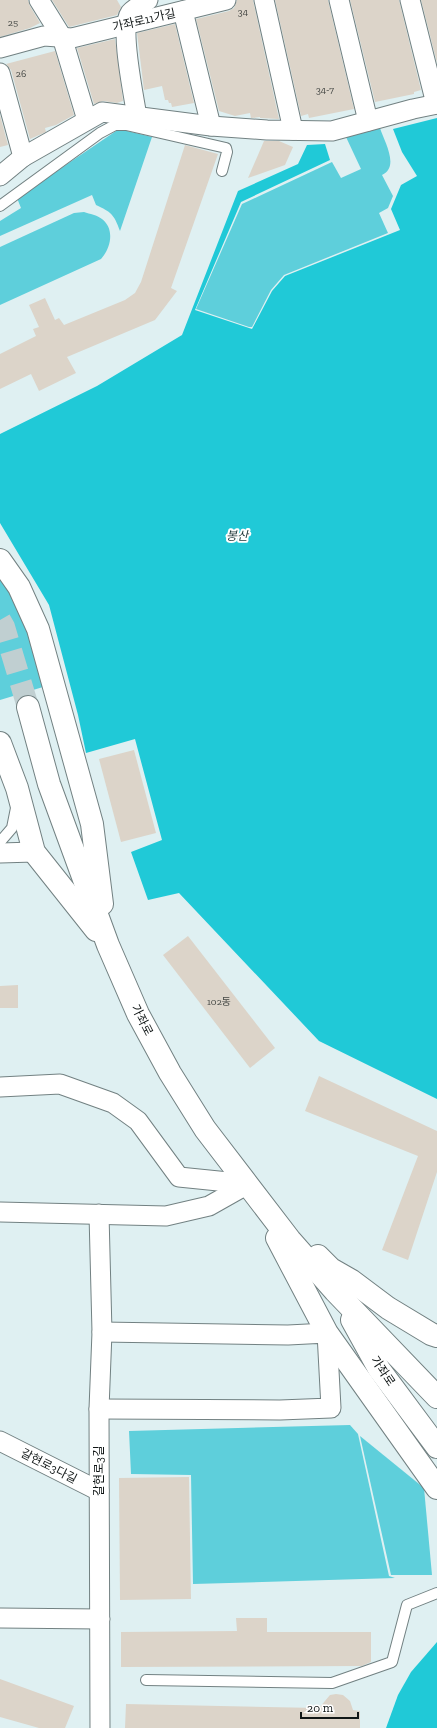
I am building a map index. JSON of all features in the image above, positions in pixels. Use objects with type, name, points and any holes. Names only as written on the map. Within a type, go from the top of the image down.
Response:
[{"type":"main road","points":[[0,560],[19,587],[38,629],[92,824],[108,945]]},
{"type":"main road","name":"가좌로","points":[[28,707],[49,784],[108,945],[138,1014],[170,1073],[205,1130],[290,1240],[335,1291],[437,1397]]},
{"type":"main road","points":[[0,743],[16,788],[34,852],[108,945]]},
{"type":"main road","points":[[248,1184],[327,1333],[437,1488]]},
{"type":"main road","points":[[248,1184],[331,1269],[352,1281],[388,1308],[431,1334],[437,1336]]},
{"type":"main road","name":"가좌로","points":[[335,1291],[379,1369],[437,1447]]},
{"type":"street","points":[[39,0],[62,37],[87,120]]},
{"type":"street","points":[[137,117],[126,38],[126,12],[148,0]]},
{"type":"street","name":"가좌로11가길","points":[[0,48],[44,36],[72,38],[126,12],[183,11],[226,0]]},
{"type":"street","points":[[264,0],[293,130]]},
{"type":"street","points":[[339,0],[368,121]]},
{"type":"street","points":[[0,176],[23,157],[102,112],[211,126],[332,131],[436,104],[410,0]]},
{"type":"street","points":[[183,11],[211,126]]},
{"type":"street","points":[[0,73],[23,157]]},
{"type":"street","points":[[0,853],[34,852]]},
{"type":"street","points":[[0,1087],[60,1084],[113,1103],[138,1121],[179,1177],[248,1184]]},
{"type":"street","points":[[0,1212],[166,1216],[209,1206],[248,1184]]},
{"type":"street","name":"갈현로3길","points":[[99,1214],[102,1332],[98,1409],[100,1728]]},
{"type":"street","points":[[98,1409],[280,1410],[332,1408],[327,1333],[288,1335],[102,1332]]},
{"type":"street","name":"갈현로3다길","points":[[0,1441],[99,1491]]},
{"type":"street","points":[[0,1618],[100,1619]]},
{"type":"lane","points":[[0,206],[100,133],[115,125],[126,126],[226,148],[227,152],[222,171]]},
{"type":"lane","points":[[0,842],[12,828],[16,816],[16,788]]},
{"type":"lane","points":[[146,1680],[332,1683],[392,1662],[407,1605],[437,1593]]},
{"type":"shaded area","points":[[380,128],[387,146],[390,160],[390,166],[382,175],[393,196],[388,208],[379,213],[388,233],[284,275],[271,290],[252,327],[196,309],[242,204],[332,162],[341,178],[361,169],[346,137]]},
{"type":"shaded area","points":[[119,129],[152,137],[120,231],[114,217],[109,212],[96,205],[92,195],[0,236],[0,221],[21,208],[17,198]]},
{"type":"shaded area","points":[[84,212],[102,219],[109,228],[109,244],[101,259],[0,305],[0,247],[74,213]]},
{"type":"shaded area","points":[[0,573],[29,631],[43,687],[0,700]]},
{"type":"shaded area","points":[[350,1425],[358,1434],[389,1576],[395,1578],[193,1584],[191,1475],[131,1474],[129,1431]]},
{"type":"shaded area","points":[[360,1436],[424,1488],[432,1575],[391,1575]]},
{"type":"green space","name":"봉산","points":[[437,118],[437,1099],[319,1041],[179,893],[148,900],[131,852],[162,840],[135,739],[86,753],[78,715],[49,605],[0,523],[0,434],[97,386],[182,335],[238,191],[298,164],[307,145],[325,144],[330,160],[241,202],[195,310],[252,329],[272,291],[285,276],[400,230],[391,209],[401,185],[417,176],[402,152],[393,129]]},
{"type":"green space","points":[[437,1642],[437,1728],[386,1728],[398,1695],[411,1672]]},
{"type":"building","points":[[0,0],[28,0],[40,23],[30,28],[0,37]]},
{"type":"building","points":[[52,0],[117,0],[121,7],[117,15],[69,27]]},
{"type":"building","points":[[237,0],[253,0],[279,119],[260,117],[251,118],[250,113],[235,116],[219,111],[196,19],[229,11],[234,8]]},
{"type":"building","points":[[275,0],[328,0],[354,109],[309,118],[308,114],[301,116]]},
{"type":"building","points":[[350,0],[399,0],[421,90],[414,92],[414,94],[375,102]]},
{"type":"building","points":[[421,0],[437,0],[437,63]]},
{"type":"building","points":[[175,24],[194,103],[172,107],[168,100],[165,100],[162,86],[144,90],[137,33]]},
{"type":"building","points":[[115,39],[123,101],[117,103],[103,101],[94,104],[77,48]]},
{"type":"building","points":[[55,51],[74,115],[56,125],[45,128],[46,132],[30,139],[11,70],[6,64]]},
{"type":"building","points":[[0,115],[8,145],[0,147]]},
{"type":"building","points":[[264,141],[279,141],[293,147],[285,165],[248,178]]},
{"type":"building","points":[[185,145],[218,154],[171,288],[177,291],[155,320],[67,357],[76,373],[39,391],[31,374],[0,389],[0,354],[36,336],[33,329],[39,327],[29,305],[45,298],[55,320],[59,318],[64,325],[125,300],[135,293],[141,282]]},
{"type":"building","points":[[134,750],[156,833],[121,842],[99,759]]},
{"type":"building","points":[[188,936],[275,1048],[250,1068],[163,955]]},
{"type":"building","points":[[18,985],[18,1008],[0,1008],[0,986]]},
{"type":"building","points":[[319,1076],[437,1131],[437,1172],[408,1260],[382,1250],[418,1156],[305,1111]]},
{"type":"building","points":[[189,1477],[191,1599],[120,1600],[119,1478]]},
{"type":"building","points":[[236,1618],[267,1618],[267,1632],[371,1632],[371,1662],[362,1666],[121,1667],[121,1632],[237,1631]]},
{"type":"building","points":[[0,1679],[74,1706],[65,1728],[39,1728],[0,1717]]},
{"type":"building","points":[[330,1695],[343,1695],[350,1701],[353,1710],[360,1711],[360,1728],[125,1728],[126,1704],[319,1708]]},
{"type":"tunnel","points":[[0,620],[4,627],[28,707]]}]
